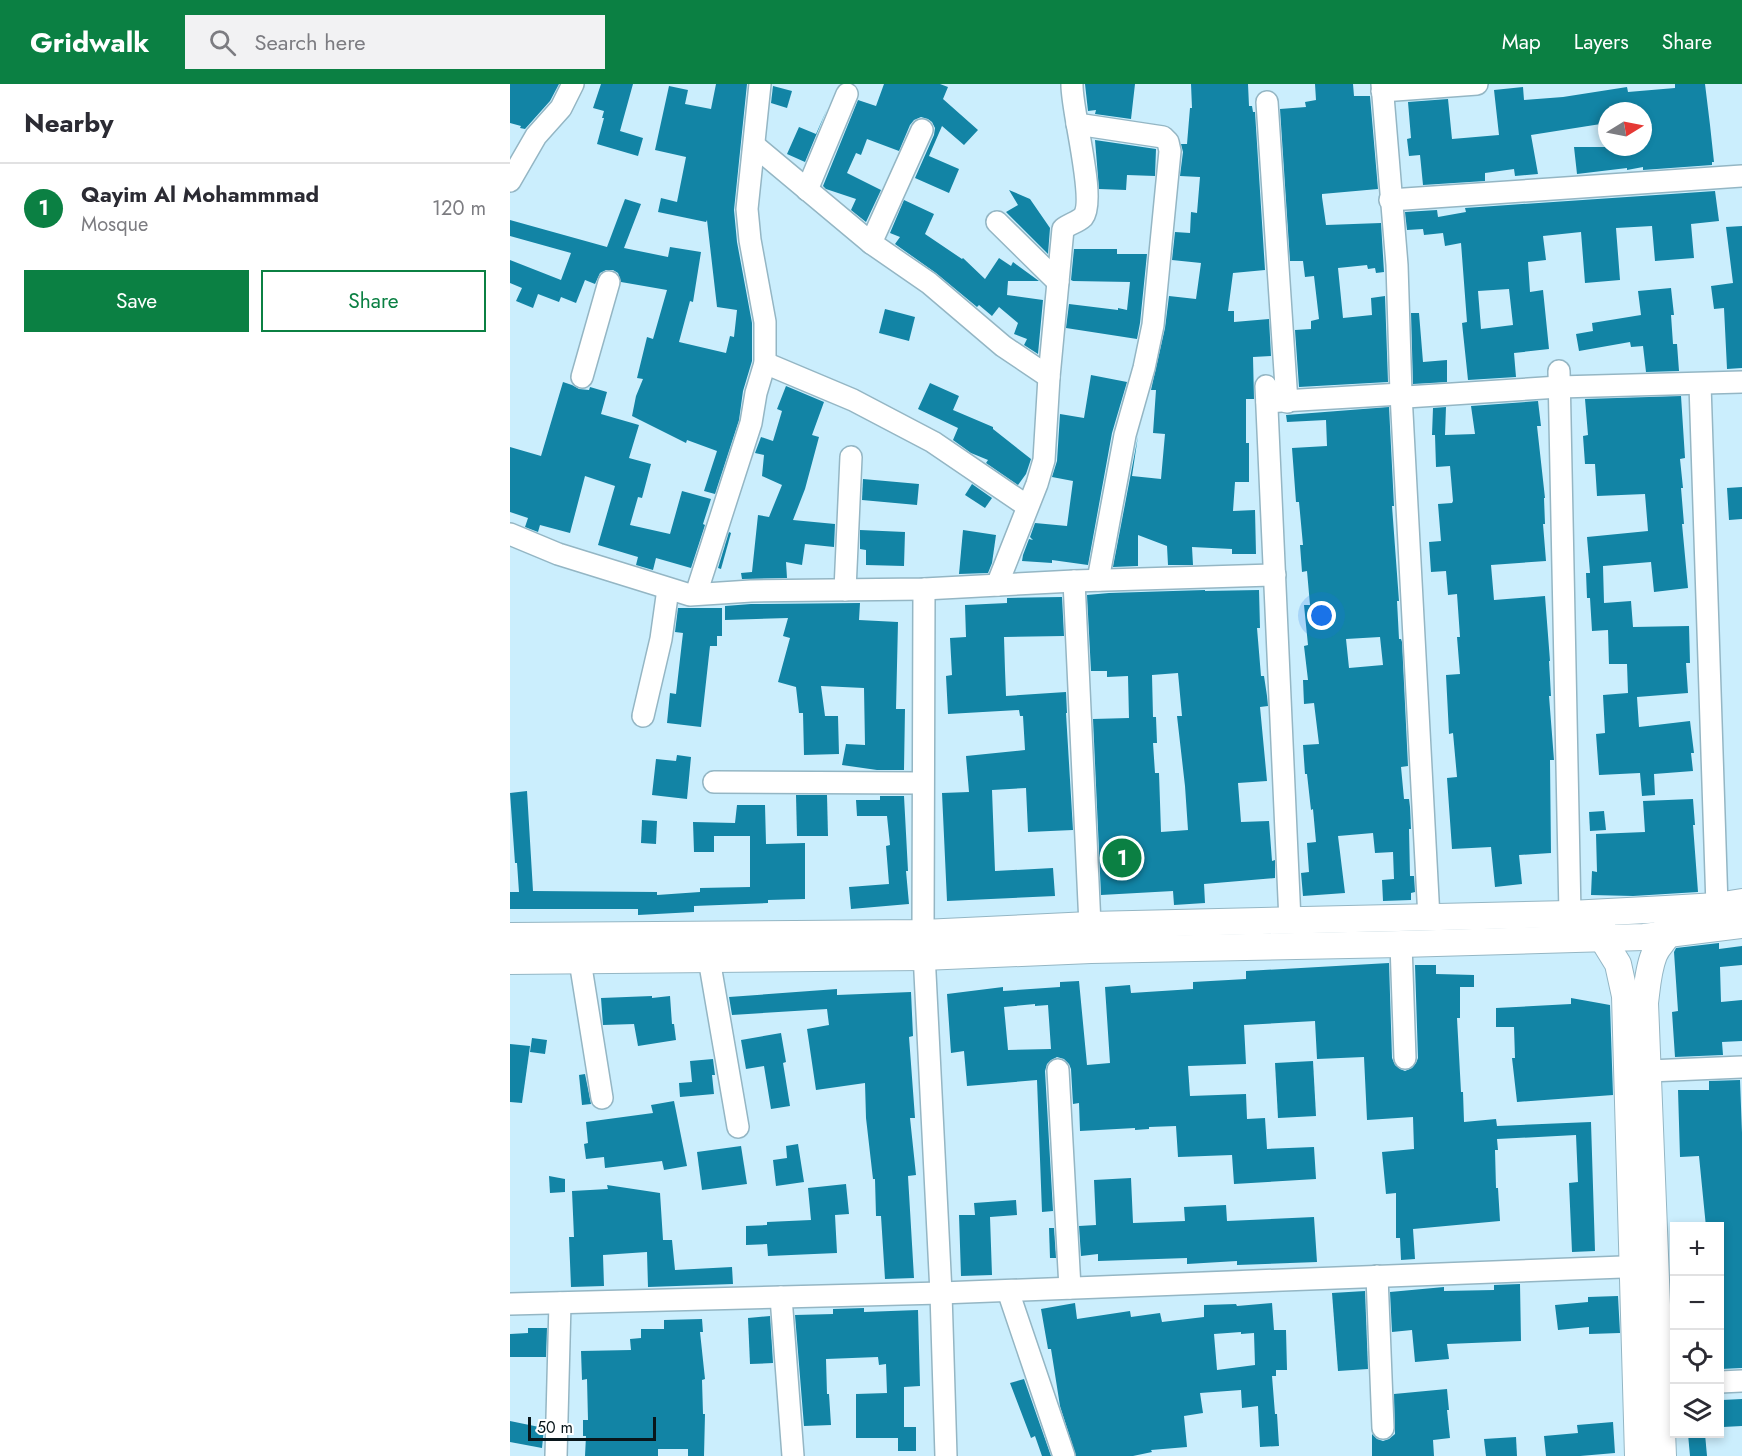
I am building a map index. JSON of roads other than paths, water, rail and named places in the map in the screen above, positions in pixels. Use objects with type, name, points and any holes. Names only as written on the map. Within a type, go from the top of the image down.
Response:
[{"type":"street","points":[[510,181],[536,136],[561,108],[573,84]]},
{"type":"street","points":[[696,594],[751,423],[756,393],[765,363],[765,322],[750,240],[747,209],[760,84]]},
{"type":"street","points":[[998,585],[1044,460],[1049,377],[1063,229],[1081,219],[1086,212],[1084,159],[1072,84]]},
{"type":"street","points":[[1429,918],[1401,394],[1397,265],[1382,87],[1477,84]]},
{"type":"street","points":[[807,190],[847,94]]},
{"type":"street","points":[[1267,102],[1274,397],[1275,575],[1290,921]]},
{"type":"street","points":[[1077,124],[1163,137],[1168,142],[1170,151],[1153,324],[1144,368],[1125,435],[1098,580]]},
{"type":"street","points":[[870,243],[922,130]]},
{"type":"street","points":[[755,146],[870,243],[929,283],[1003,346],[1049,377]]},
{"type":"street","points":[[1390,200],[1742,176]]},
{"type":"street","points":[[997,222],[1058,282]]},
{"type":"street","points":[[582,376],[609,282]]},
{"type":"street","points":[[765,363],[853,400],[933,442],[1027,506]]},
{"type":"street","points":[[1274,397],[1401,394],[1406,397],[1559,379],[1700,384],[1742,382]]},
{"type":"street","points":[[1559,379],[1570,914]]},
{"type":"street","points":[[510,936],[1091,950],[1401,944],[1602,925],[1666,909],[1730,904],[1700,384]]},
{"type":"street","points":[[844,590],[851,457]]},
{"type":"street","points":[[510,534],[558,554],[690,595],[751,591],[924,589],[1098,580],[1275,575]]},
{"type":"street","points":[[1074,581],[1090,925]]},
{"type":"street","points":[[643,716],[661,639],[668,589]]},
{"type":"street","points":[[924,589],[923,945],[946,1456]]},
{"type":"street","points":[[714,782],[922,783]]},
{"type":"street","points":[[1638,1456],[1648,1071],[1646,1003],[1649,969],[1655,952],[1667,935],[1666,909]]},
{"type":"street","points":[[510,961],[709,960],[923,945],[1090,925],[1570,914],[1602,925],[1667,935],[1742,925]]},
{"type":"street","points":[[1602,925],[1618,964],[1625,996],[1643,1266],[1667,1383],[1663,1456]]},
{"type":"street","points":[[1401,944],[1405,1058]]},
{"type":"street","points":[[709,960],[738,1126]]},
{"type":"street","points":[[580,961],[602,1098]]},
{"type":"street","points":[[1648,1071],[1742,1066]]},
{"type":"street","points":[[1058,1070],[1070,1288]]},
{"type":"street","points":[[510,1304],[1008,1291],[1643,1266]]},
{"type":"street","points":[[1377,1276],[1383,1428]]},
{"type":"street","points":[[1008,1291],[1064,1456]]},
{"type":"street","points":[[781,1297],[793,1456]]},
{"type":"street","points":[[556,1456],[560,1303]]},
{"type":"street","points":[[1724,1382],[1742,1382]]},
{"type":"place","name":"Qayim Al Mohammmad","points":[[1122,858]]}]
